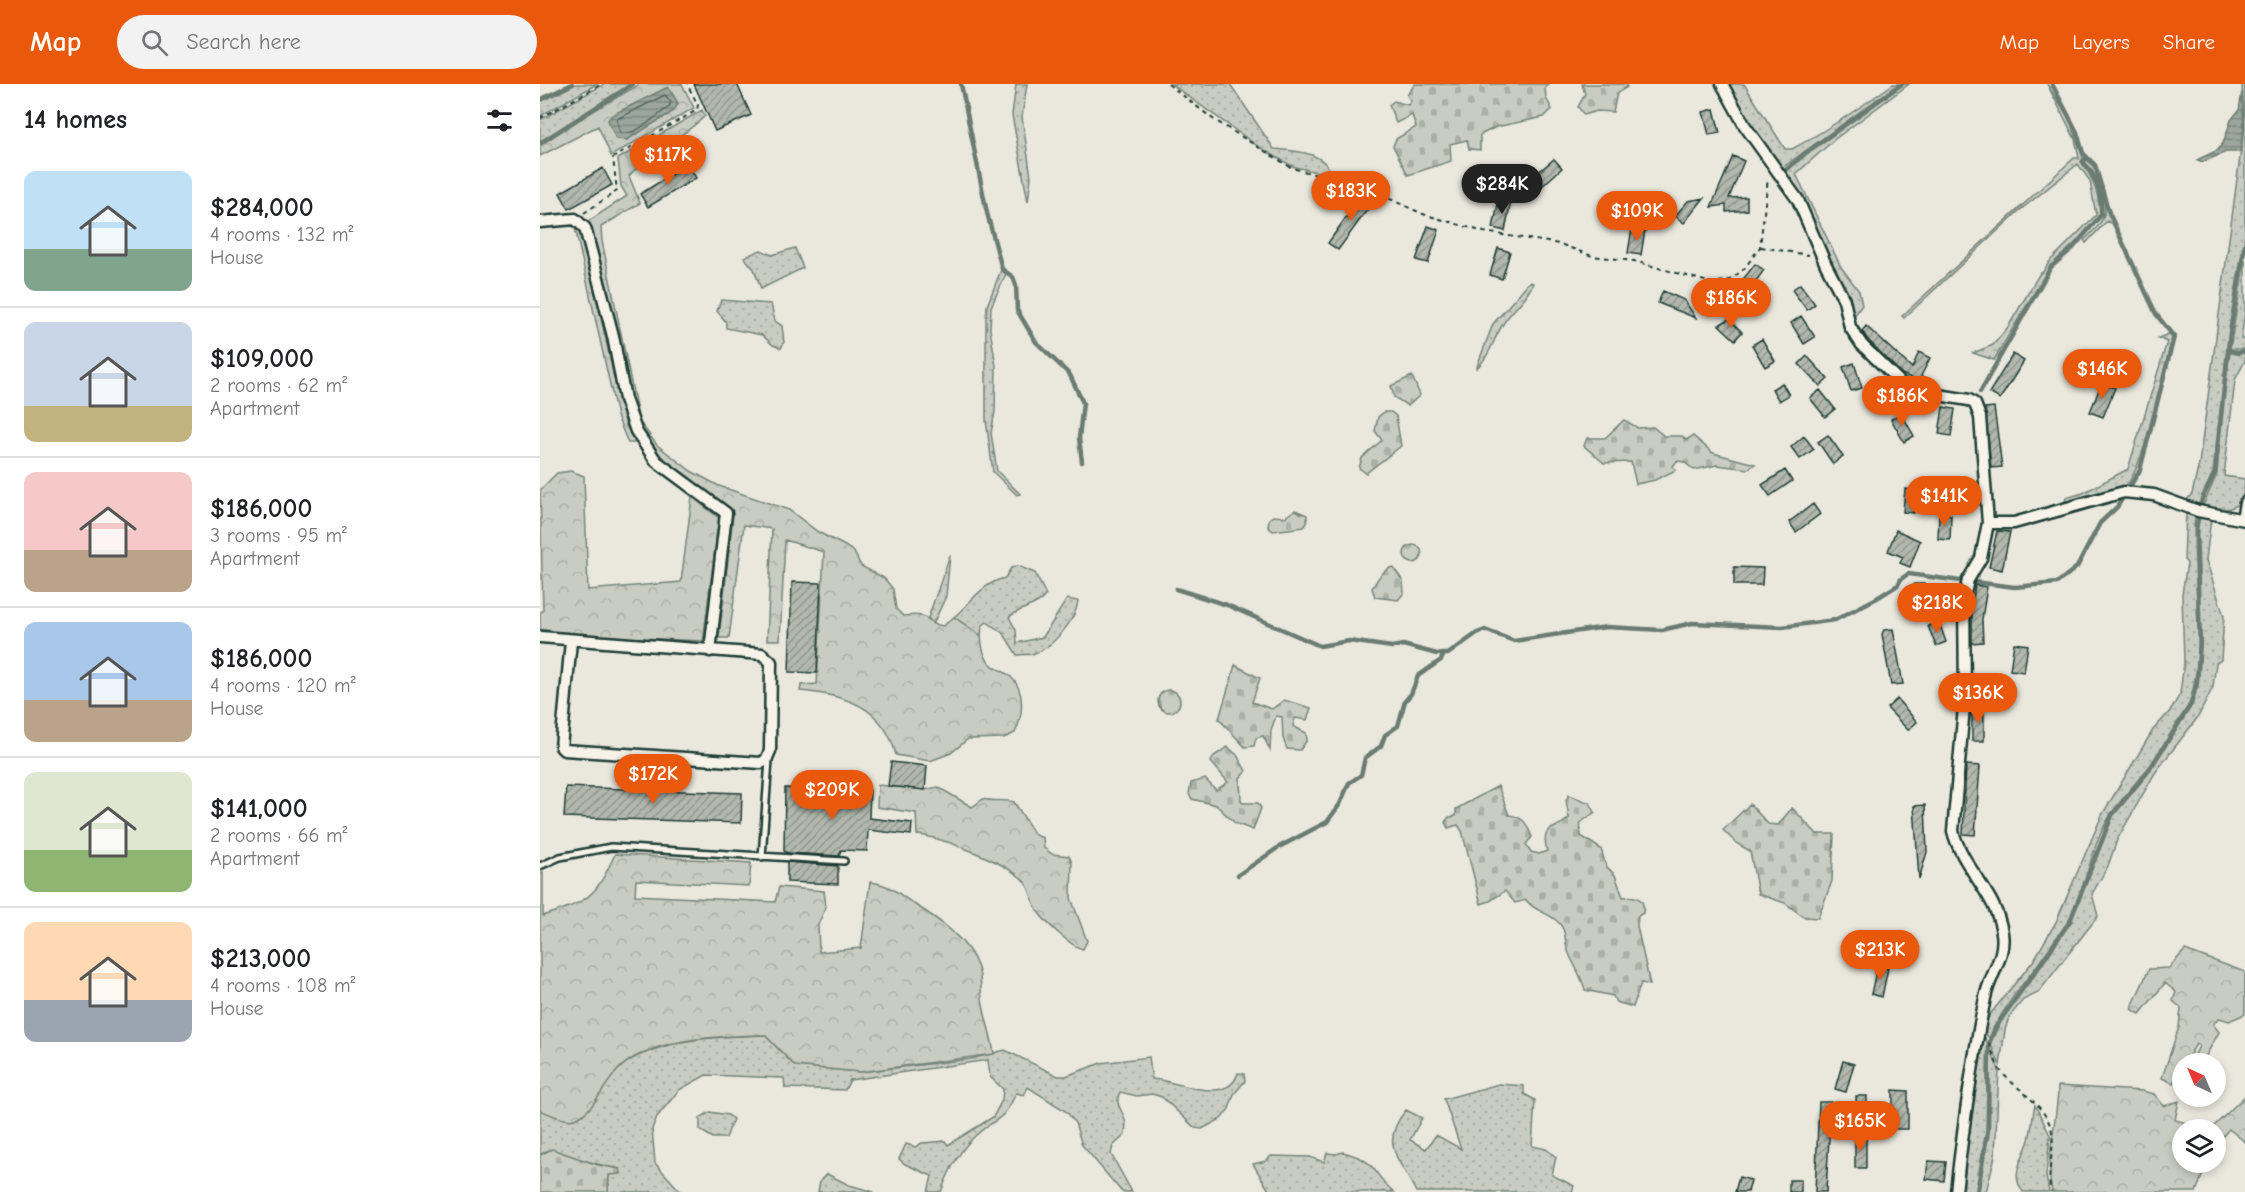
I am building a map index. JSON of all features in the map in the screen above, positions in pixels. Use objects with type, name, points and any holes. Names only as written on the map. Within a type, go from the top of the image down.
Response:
[{"type":"street","points":[[1722,84],[1767,157],[1798,200],[1826,266],[1844,300],[1850,327],[1862,345],[1902,384],[1920,393],[1969,399],[1975,404],[1980,417],[1989,523],[1981,558],[1968,580],[1964,598],[1965,696],[1953,831],[1957,846],[1995,909],[2002,933],[2002,953],[1986,994],[1980,1024],[1967,1096],[1956,1192]]},
{"type":"street","points":[[540,222],[574,219],[585,228],[625,399],[636,431],[656,461],[726,513],[710,651]]},
{"type":"street","points":[[1989,523],[2014,523],[2124,492],[2154,495],[2198,511],[2243,520],[2245,503]]},
{"type":"street","points":[[540,637],[762,654],[771,662],[770,751],[766,760],[760,763],[564,750],[561,747],[571,641]]},
{"type":"lane","points":[[762,857],[770,751]]},
{"type":"lane","points":[[540,866],[560,857],[611,847],[844,861]]},
{"type":"path","points":[[540,118],[602,84]]},
{"type":"path","points":[[574,219],[617,191],[614,158],[697,110],[698,105],[687,84]]},
{"type":"path","points":[[1168,84],[1213,119],[1292,168],[1368,189],[1423,214],[1484,232],[1560,244],[1592,255],[1634,261],[1712,283],[1730,280],[1744,269],[1760,247],[1768,177],[1767,157]]},
{"type":"path","points":[[1760,247],[1816,256],[1826,266]]},
{"type":"path","points":[[1980,1024],[2000,1070],[2037,1106],[2052,1133],[2048,1174],[2051,1192]]},
{"type":"green space","points":[[576,84],[597,84],[540,116],[540,102]]},
{"type":"green space","points":[[604,84],[631,84],[540,142],[540,120]]},
{"type":"green space","points":[[640,84],[682,84],[694,108],[611,156],[598,126],[540,156],[540,146],[569,125]]},
{"type":"green space","points":[[1016,84],[1027,84],[1022,117],[1031,177],[1028,202],[1012,115]]},
{"type":"green space","points":[[1171,84],[1230,84],[1274,149],[1300,152],[1316,157],[1329,168],[1333,176],[1292,166],[1259,147]]},
{"type":"green space","points":[[1415,84],[1549,84],[1545,88],[1546,98],[1552,109],[1544,117],[1496,127],[1480,135],[1480,150],[1469,149],[1467,140],[1450,144],[1451,161],[1408,175],[1393,146],[1396,139],[1416,127],[1412,115],[1396,123],[1389,105],[1394,101],[1408,105],[1411,101],[1407,95]]},
{"type":"green space","points":[[1582,84],[1627,84],[1627,87],[1617,93],[1613,112],[1597,111],[1584,115],[1578,107],[1585,94]]},
{"type":"green space","points":[[1726,84],[1744,84],[1785,149],[1792,149],[1893,84],[1898,84],[1782,168],[1747,121]]},
{"type":"green space","points":[[1904,84],[1909,84],[1835,139],[1796,174],[1841,267],[1859,291],[1862,305],[1852,319],[1805,206],[1786,172],[1807,154]]},
{"type":"green space","points":[[2047,84],[2069,118],[2083,158],[2081,162],[2095,186],[2100,214],[2083,236],[2050,266],[1994,360],[1973,353],[1993,345],[2008,327],[2040,273],[2096,215],[2090,181],[2078,164],[2019,211],[1904,318],[1902,316],[2074,158],[2079,158],[2075,139]]},
{"type":"green space","points":[[2242,84],[2245,84],[2245,235],[2229,332],[2213,472],[2197,508],[2184,503],[2192,494],[2199,464],[2244,127]]},
{"type":"green space","points":[[702,110],[705,116],[629,176],[640,203],[601,227],[639,421],[657,445],[691,471],[719,486],[789,510],[818,532],[854,552],[861,566],[884,578],[893,589],[896,609],[903,616],[923,616],[933,624],[943,626],[954,617],[981,636],[983,651],[988,660],[994,667],[1010,676],[1019,688],[1021,711],[1015,733],[1004,738],[968,739],[951,753],[930,761],[896,755],[882,725],[860,706],[832,696],[800,691],[801,685],[817,684],[824,552],[785,540],[780,640],[767,640],[772,529],[744,525],[729,638],[719,638],[733,515],[731,509],[658,459],[632,413],[587,222],[627,196],[621,186],[618,159]]},
{"type":"green space","points":[[2087,160],[2098,174],[2115,226],[2107,221],[2086,243],[2084,240],[2096,228],[2104,214],[2104,201],[2100,186],[2085,162]]},
{"type":"green space","points":[[575,228],[582,232],[620,404],[626,425],[636,443],[628,443],[617,416]]},
{"type":"green space","points":[[795,248],[803,268],[761,289],[754,269],[744,257],[761,250],[772,255]]},
{"type":"green space","points":[[2245,259],[2245,313],[2241,339],[2245,340],[2245,349],[2230,349]]},
{"type":"green space","points":[[1001,270],[1006,274],[991,307],[990,329],[996,366],[995,411],[991,433],[997,471],[1020,494],[1017,495],[993,472],[986,420],[987,306]]},
{"type":"green space","points":[[1529,282],[1533,283],[1528,294],[1505,321],[1485,358],[1476,369],[1493,324]]},
{"type":"green space","points":[[721,300],[771,304],[775,321],[782,326],[784,342],[781,348],[773,345],[762,335],[726,328],[726,322],[717,311]]},
{"type":"green space","points":[[2169,334],[2172,338],[2153,418],[2140,460],[2132,477],[2124,489],[2063,507],[2066,498],[2083,493],[2128,469],[2167,342],[2158,338]]},
{"type":"green space","points":[[2230,353],[2245,353],[2245,361],[2235,380],[2224,476],[2245,479],[2244,490],[2242,498],[2233,507],[2227,509],[2202,508],[2217,474],[2223,400]]},
{"type":"green space","points":[[1412,376],[1420,395],[1408,406],[1394,397],[1391,386]]},
{"type":"green space","points":[[1384,412],[1391,412],[1396,416],[1401,446],[1366,473],[1359,468],[1362,458],[1382,440],[1375,431],[1378,417]]},
{"type":"green space","points":[[1624,420],[1638,428],[1653,427],[1664,436],[1682,436],[1686,440],[1693,436],[1713,453],[1755,464],[1748,469],[1717,465],[1694,470],[1684,462],[1677,461],[1673,466],[1676,470],[1655,480],[1636,484],[1631,462],[1604,463],[1584,446],[1587,438],[1605,438]]},
{"type":"green space","points":[[571,471],[584,476],[588,590],[681,582],[692,497],[719,518],[703,641],[571,635],[540,629],[540,612],[543,611],[540,490],[557,473]]},
{"type":"green space","points":[[1295,510],[1307,515],[1307,523],[1304,527],[1273,531],[1268,527],[1269,519],[1273,516],[1285,517]]},
{"type":"green space","points":[[2186,512],[2195,515],[2198,631],[2198,655],[2190,701],[2184,717],[2165,747],[2110,816],[2097,842],[2080,896],[2068,922],[2016,993],[1989,1039],[1982,1024],[2034,960],[2056,922],[2102,815],[2153,730],[2171,710],[2180,694],[2184,662],[2182,594],[2187,563],[2184,560]]},
{"type":"green space","points":[[2199,515],[2211,518],[2206,560],[2224,616],[2221,660],[2216,663],[2213,687],[2198,717],[2155,773],[2117,840],[2108,866],[2092,894],[2098,916],[2038,993],[2023,1000],[2009,1017],[2000,1065],[1990,1043],[2007,1011],[2036,974],[2071,922],[2113,816],[2150,771],[2192,705],[2198,684],[2201,642],[2196,549]]},
{"type":"green space","points":[[1413,545],[1419,548],[1422,554],[1419,560],[1413,563],[1407,560],[1404,554],[1407,548]]},
{"type":"green space","points":[[950,555],[946,596],[933,624],[928,618]]},
{"type":"green space","points":[[1018,566],[1035,573],[1046,595],[1038,602],[1009,617],[1016,630],[1017,643],[1043,637],[1067,599],[1078,601],[1068,625],[1047,647],[1030,654],[1017,655],[1004,634],[987,622],[982,626],[981,636],[954,617],[983,589],[1005,578],[1011,568]]},
{"type":"green space","points":[[1393,567],[1403,581],[1404,593],[1398,600],[1375,597],[1372,588],[1378,578]]},
{"type":"green space","points":[[1235,665],[1260,678],[1252,702],[1272,709],[1284,700],[1311,708],[1307,720],[1295,718],[1293,726],[1306,733],[1307,740],[1300,750],[1287,749],[1283,738],[1282,717],[1276,716],[1271,730],[1270,750],[1263,736],[1256,738],[1254,746],[1245,747],[1219,719]]},
{"type":"green space","points":[[1169,690],[1179,697],[1180,701],[1173,711],[1169,712],[1159,705],[1158,701],[1165,691]]},
{"type":"green space","points":[[1228,747],[1237,755],[1246,771],[1240,778],[1241,800],[1243,803],[1258,803],[1261,808],[1253,830],[1235,823],[1216,805],[1192,799],[1189,794],[1191,783],[1205,779],[1216,790],[1228,782],[1211,762],[1214,756]]},
{"type":"green space","points":[[878,785],[925,790],[938,787],[972,807],[983,799],[1014,802],[1035,835],[1043,838],[1044,848],[1052,854],[1069,856],[1072,863],[1071,898],[1087,941],[1083,949],[1065,938],[1045,920],[1037,910],[1029,888],[1020,877],[986,857],[956,845],[917,835],[916,813],[877,807]]},
{"type":"green space","points":[[1498,786],[1509,815],[1521,819],[1528,828],[1532,837],[1526,844],[1531,852],[1539,854],[1547,851],[1545,842],[1547,832],[1569,818],[1566,800],[1569,795],[1590,803],[1595,812],[1580,823],[1581,836],[1601,849],[1606,866],[1615,875],[1623,897],[1635,897],[1643,904],[1643,913],[1638,916],[1637,926],[1650,985],[1641,983],[1633,1007],[1616,1002],[1613,996],[1585,990],[1568,951],[1562,928],[1553,918],[1533,907],[1526,900],[1515,903],[1505,891],[1481,904],[1462,831],[1458,825],[1448,828],[1445,822],[1449,817],[1456,816],[1456,809]]},
{"type":"green space","points":[[1750,804],[1768,824],[1778,825],[1792,808],[1817,834],[1834,834],[1832,881],[1818,918],[1804,917],[1785,903],[1758,894],[1750,851],[1736,843],[1723,830]]},
{"type":"green space","points":[[615,854],[751,863],[749,886],[636,880],[635,895],[775,902],[779,887],[824,891],[826,907],[818,925],[819,952],[861,948],[870,882],[888,887],[942,923],[968,948],[978,968],[982,1000],[994,1054],[860,1072],[795,1066],[765,1035],[691,1040],[654,1049],[623,1065],[588,1110],[575,1119],[562,1119],[540,1110],[540,873],[543,872],[543,916],[571,906],[589,896],[602,880]]},
{"type":"green space","points":[[2185,950],[2245,972],[2245,1014],[2229,1021],[2220,1018],[2213,1024],[2219,1032],[2207,1053],[2196,1053],[2199,1046],[2196,1044],[2191,1053],[2172,1053],[2172,1083],[2162,1078],[2179,1027],[2181,1008],[2173,1001],[2176,992],[2165,983],[2140,1014],[2131,1009],[2149,969],[2169,968]]},
{"type":"green space","points":[[1981,1030],[1988,1044],[1986,1130],[1976,1192],[1958,1192]]},
{"type":"green space","points":[[765,1035],[795,1066],[860,1072],[971,1059],[1005,1050],[1058,1076],[1066,1076],[1101,1063],[1149,1057],[1152,1079],[1212,1090],[1224,1088],[1232,1083],[1238,1073],[1244,1074],[1245,1081],[1234,1094],[1229,1109],[1221,1119],[1202,1129],[1195,1128],[1162,1097],[1152,1094],[1137,1096],[1120,1092],[1118,1103],[1126,1122],[1125,1135],[1113,1146],[1111,1154],[1132,1192],[1122,1192],[1082,1145],[1075,1123],[1067,1112],[1028,1087],[1024,1095],[1016,1093],[1007,1110],[964,1148],[941,1192],[928,1192],[932,1176],[899,1159],[906,1144],[915,1147],[922,1143],[945,1141],[948,1145],[993,1117],[1002,1100],[1003,1089],[990,1077],[988,1060],[850,1080],[845,1090],[785,1088],[784,1078],[706,1075],[679,1090],[657,1117],[652,1129],[655,1163],[681,1192],[608,1192],[609,1175],[620,1169],[546,1151],[540,1155],[540,1110],[560,1115],[575,1114],[587,1108],[613,1076],[638,1056],[685,1042]]},
{"type":"green space","points":[[1990,1048],[1999,1070],[1995,1156],[1986,1192],[1979,1192],[1989,1130]]},
{"type":"green space","points":[[1499,1084],[1524,1086],[1524,1094],[1535,1100],[1532,1146],[1546,1149],[1556,1157],[1552,1175],[1574,1186],[1572,1192],[1416,1192],[1394,1151],[1394,1133],[1406,1110],[1422,1118],[1410,1140],[1426,1149],[1436,1135],[1461,1149],[1444,1099]]},
{"type":"green space","points":[[2058,1086],[2142,1091],[2154,1094],[2164,1106],[2172,1103],[2172,1107],[2178,1107],[2175,1119],[2172,1119],[2172,1173],[2203,1173],[2196,1192],[2052,1192],[2050,1152]]},
{"type":"green space","points":[[2245,1096],[2245,1142],[2229,1129],[2226,1132],[2226,1119],[2221,1119]]},
{"type":"green space","points":[[2035,1105],[2050,1135],[2046,1176],[2049,1192],[2023,1192],[2017,1180],[2018,1168],[2029,1138]]},
{"type":"green space","points":[[710,1112],[728,1115],[733,1119],[726,1138],[713,1138],[700,1130],[700,1118]]},
{"type":"green space","points":[[552,1149],[598,1165],[620,1169],[621,1174],[609,1175],[608,1192],[540,1192],[540,1155]]},
{"type":"green space","points":[[1343,1152],[1369,1164],[1394,1192],[1270,1192],[1253,1164],[1266,1161],[1271,1156],[1310,1157],[1324,1162],[1327,1153]]},
{"type":"green space","points":[[827,1174],[849,1185],[874,1192],[818,1192],[820,1181]]},
{"type":"water","points":[[668,87],[678,103],[674,111],[627,140],[616,139],[608,120],[612,115]]},
{"type":"water","points":[[2242,92],[2244,127],[2240,152],[2226,152],[2203,162],[2197,160],[2218,150],[2223,143],[2231,120],[2239,110]]},
{"type":"building","points":[[694,84],[737,84],[751,115],[715,131]]},
{"type":"building","points":[[1714,109],[1720,133],[1709,135],[1703,112]]},
{"type":"building","points":[[1733,156],[1744,161],[1729,198],[1747,197],[1747,210],[1726,212],[1726,205],[1711,207]]},
{"type":"building","points":[[1554,159],[1562,168],[1539,189],[1530,179]]},
{"type":"building","points":[[688,164],[696,178],[648,207],[640,194]]},
{"type":"building","points":[[603,168],[612,185],[569,209],[560,193]]},
{"type":"building","points":[[1368,193],[1375,199],[1338,250],[1328,243],[1347,216]]},
{"type":"building","points":[[1704,198],[1684,223],[1675,216],[1688,201]]},
{"type":"building","points":[[1499,199],[1511,201],[1505,231],[1493,228]]},
{"type":"building","points":[[1428,226],[1439,230],[1428,263],[1416,260]]},
{"type":"building","points":[[1632,228],[1645,230],[1641,255],[1628,253]]},
{"type":"building","points":[[1498,248],[1510,252],[1502,279],[1490,275]]},
{"type":"building","points":[[1755,264],[1764,270],[1748,292],[1738,286]]},
{"type":"building","points":[[1800,284],[1815,304],[1807,310],[1792,290]]},
{"type":"building","points":[[1663,291],[1684,300],[1696,318],[1658,303]]},
{"type":"building","points":[[1801,316],[1815,337],[1804,344],[1791,323]]},
{"type":"building","points":[[1729,319],[1742,332],[1735,340],[1719,325]]},
{"type":"building","points":[[1866,326],[1912,368],[1919,352],[1930,358],[1921,376],[1929,384],[1928,386],[1902,374],[1868,340],[1862,331]]},
{"type":"building","points":[[1762,339],[1775,361],[1765,367],[1752,345]]},
{"type":"building","points":[[2013,354],[2024,361],[2000,399],[1989,393]]},
{"type":"building","points":[[1807,356],[1828,379],[1820,386],[1799,364]]},
{"type":"building","points":[[1854,363],[1862,388],[1851,391],[1843,367]]},
{"type":"building","points":[[2102,382],[2115,388],[2103,417],[2090,412]]},
{"type":"building","points":[[1782,383],[1789,395],[1779,401],[1772,389]]},
{"type":"building","points":[[1820,390],[1835,409],[1825,417],[1810,398]]},
{"type":"building","points":[[1943,407],[1955,409],[1951,436],[1939,434]]},
{"type":"building","points":[[1994,407],[2002,467],[1991,468],[1985,408]]},
{"type":"building","points":[[1901,413],[1914,436],[1904,442],[1891,419]]},
{"type":"building","points":[[1828,435],[1843,456],[1833,464],[1818,442]]},
{"type":"building","points":[[1804,436],[1814,449],[1800,459],[1791,447]]},
{"type":"building","points":[[1785,470],[1792,481],[1770,496],[1762,485]]},
{"type":"building","points":[[1905,489],[1917,490],[1914,513],[1903,512]]},
{"type":"building","points":[[1813,504],[1820,514],[1796,532],[1789,522]]},
{"type":"building","points":[[1939,514],[1951,515],[1950,540],[1938,539]]},
{"type":"building","points":[[1896,530],[1920,541],[1910,567],[1900,563],[1903,557],[1888,551]]},
{"type":"building","points":[[1997,531],[2010,532],[2002,570],[1989,567]]},
{"type":"building","points":[[1734,567],[1763,568],[1762,585],[1734,585]]},
{"type":"building","points":[[792,582],[821,583],[817,673],[789,672]]},
{"type":"building","points":[[1914,584],[1924,584],[1924,610],[1914,610]]},
{"type":"building","points":[[1975,585],[1987,587],[1982,619],[1983,642],[1972,643],[1972,607]]},
{"type":"building","points":[[1939,622],[1946,642],[1936,646],[1928,626]]},
{"type":"building","points":[[1893,629],[1903,684],[1891,685],[1882,634],[1884,630]]},
{"type":"building","points":[[2014,643],[2028,645],[2024,672],[2010,670]]},
{"type":"building","points":[[1897,699],[1917,722],[1908,730],[1887,708]]},
{"type":"building","points":[[1972,706],[1984,706],[1984,741],[1972,741]]},
{"type":"building","points":[[891,762],[927,766],[925,790],[888,786]]},
{"type":"building","points":[[1966,765],[1980,766],[1975,835],[1963,834]]},
{"type":"building","points":[[566,787],[742,793],[741,823],[564,817]]},
{"type":"building","points":[[785,788],[870,790],[869,818],[912,823],[911,835],[868,830],[867,851],[841,850],[839,856],[788,853],[784,851]]},
{"type":"building","points":[[1925,805],[1927,852],[1919,879],[1914,806]]},
{"type":"building","points":[[787,862],[838,866],[838,884],[787,882]]},
{"type":"building","points":[[1877,966],[1888,968],[1882,997],[1871,994]]},
{"type":"building","points":[[1843,1061],[1854,1064],[1846,1092],[1835,1089]]},
{"type":"building","points":[[1893,1090],[1908,1091],[1908,1129],[1893,1129]]},
{"type":"building","points":[[1856,1096],[1867,1096],[1867,1127],[1857,1127]]},
{"type":"building","points":[[1819,1102],[1831,1102],[1826,1192],[1815,1192]]},
{"type":"building","points":[[1855,1137],[1866,1137],[1866,1168],[1855,1168]]},
{"type":"building","points":[[1928,1161],[1946,1162],[1944,1181],[1926,1179]]},
{"type":"building","points":[[1739,1177],[1751,1180],[1748,1192],[1735,1192]]},
{"type":"building","points":[[1789,1180],[1801,1180],[1801,1192],[1789,1192]]},
{"type":"waterway","points":[[540,100],[572,84]]},
{"type":"waterway","points":[[540,143],[633,84]]},
{"type":"waterway","points":[[961,84],[987,213],[1002,269],[1013,277],[1016,285],[1017,310],[1036,342],[1070,375],[1083,403],[1079,438],[1082,462]]},
{"type":"waterway","points":[[1787,169],[1805,153],[1902,84]]},
{"type":"waterway","points":[[1974,582],[2015,587],[2057,583],[2077,567],[2100,523],[2117,507],[2140,470],[2174,337],[2156,314],[2109,213],[2095,165],[2083,153],[2077,132],[2052,84]]},
{"type":"waterway","points":[[1980,392],[2051,267],[2073,248],[2101,215],[2098,187],[2092,173],[2083,162],[2087,157]]},
{"type":"waterway","points":[[1977,1192],[1988,1130],[1989,1044],[1995,1028],[2070,921],[2112,815],[2149,770],[2191,704],[2197,683],[2200,642],[2196,529],[2202,499],[2215,473],[2230,332],[2245,245]]},
{"type":"waterway","points":[[2228,350],[2238,353],[2245,351]]},
{"type":"waterway","points":[[1176,589],[1227,605],[1320,646],[1349,641],[1392,647],[1403,645],[1437,654],[1448,654],[1477,633],[1485,630],[1514,641],[1606,627],[1662,630],[1692,623],[1782,627],[1835,620],[1898,585],[1901,579],[1908,574],[1961,581]]},
{"type":"waterway","points":[[1238,875],[1279,847],[1327,822],[1340,804],[1349,783],[1361,775],[1365,758],[1381,746],[1385,735],[1398,726],[1405,701],[1411,694],[1418,676],[1441,660],[1444,654]]}]
